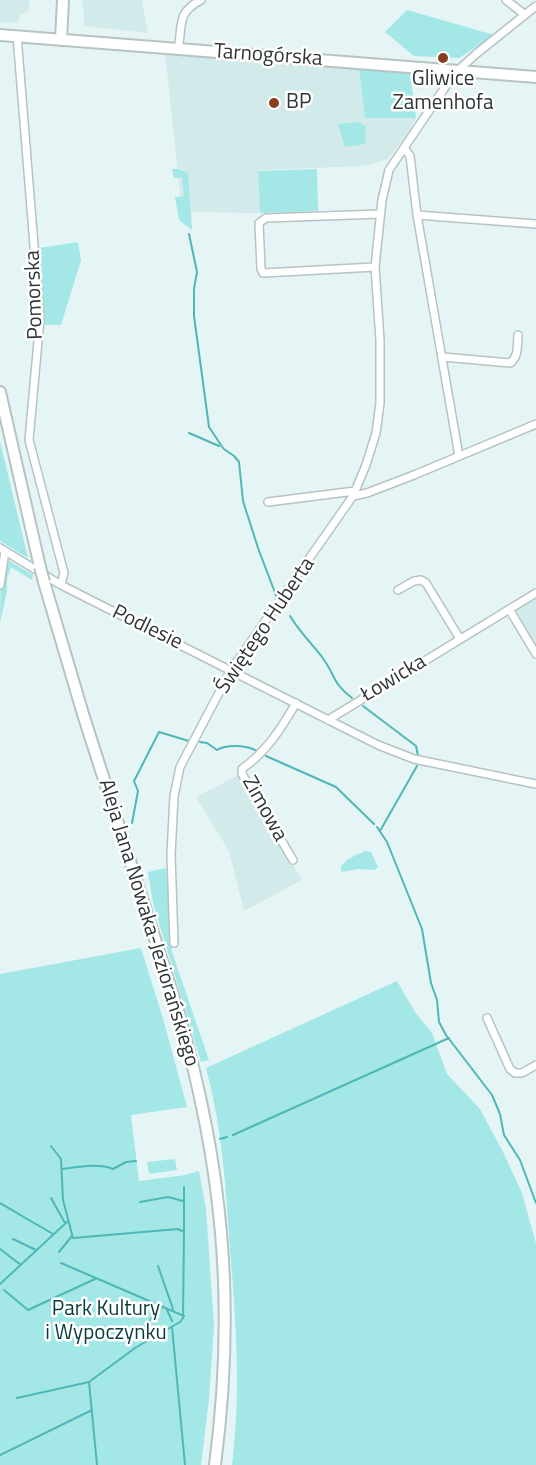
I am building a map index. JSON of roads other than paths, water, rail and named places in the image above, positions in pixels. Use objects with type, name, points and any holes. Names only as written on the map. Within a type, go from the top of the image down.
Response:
[{"type":"main road","points":[[61,40],[63,0]]},
{"type":"main road","name":"Tarnogórska","points":[[0,35],[536,76]]},
{"type":"main road","name":"Aleja Jana Nowaka-Jeziorańskiego","points":[[0,392],[44,582],[82,714],[178,1011],[207,1123],[221,1222],[226,1303],[225,1377],[215,1465]]},
{"type":"street","points":[[178,49],[183,15],[190,6],[201,0]]},
{"type":"street","points":[[506,0],[524,14]]},
{"type":"street","name":"Świętego Huberta","points":[[174,943],[171,855],[176,782],[180,767],[231,670],[354,494],[375,433],[380,403],[380,340],[375,267],[380,214],[389,170],[448,82],[459,70],[536,6]]},
{"type":"street","name":"Pomorska","points":[[17,36],[40,319],[29,440],[64,573],[61,585]]},
{"type":"street","points":[[405,149],[410,156],[417,215],[459,456]]},
{"type":"street","points":[[375,267],[263,273],[259,223],[266,218],[380,214]]},
{"type":"street","points":[[417,215],[536,224]]},
{"type":"street","points":[[442,357],[510,363],[517,355],[518,335]]},
{"type":"street","points":[[268,502],[354,494],[395,482],[536,424]]},
{"type":"street","points":[[0,585],[3,549]]},
{"type":"street","name":"Podlesie","points":[[3,549],[61,585],[378,745],[414,759],[536,784]]},
{"type":"street","points":[[398,590],[414,581],[421,580],[426,583],[460,639]]},
{"type":"street","name":"Łowicka","points":[[328,720],[536,592]]},
{"type":"street","points":[[509,609],[536,654]]},
{"type":"street","name":"Zimowa","points":[[293,860],[242,774],[242,770],[263,753],[273,741],[296,703]]},
{"type":"street","points":[[488,1018],[510,1069],[515,1074],[522,1073],[536,1065]]},
{"type":"waterway","points":[[189,234],[197,272],[194,289],[194,316],[209,427],[223,448]]},
{"type":"waterway","points":[[189,433],[219,446]]},
{"type":"waterway","points":[[224,449],[239,462],[243,501],[277,598]]},
{"type":"waterway","points":[[290,616],[322,657],[337,683],[352,698]]},
{"type":"waterway","points":[[363,706],[416,746],[418,756]]},
{"type":"waterway","points":[[132,823],[138,791],[134,781],[159,732],[189,741]]},
{"type":"waterway","points":[[200,742],[207,743],[217,750],[237,746],[257,751]]},
{"type":"waterway","points":[[266,756],[336,787],[374,824]]},
{"type":"waterway","points":[[380,831],[417,766]]},
{"type":"waterway","points":[[377,827],[387,842],[422,929],[431,983],[437,1000],[439,1022],[446,1035],[492,1095],[500,1114],[504,1135],[520,1160],[536,1203]]},
{"type":"waterway","points":[[233,1135],[449,1038]]},
{"type":"waterway","points":[[220,1139],[227,1137]]},
{"type":"waterway","points":[[51,1146],[61,1159],[63,1200],[73,1238],[178,1229],[184,1232],[183,1318],[180,1322],[135,1348],[89,1382],[97,1465]]},
{"type":"waterway","points":[[63,1169],[95,1166],[113,1169],[126,1162],[136,1161]]},
{"type":"waterway","points":[[184,1187],[184,1232]]},
{"type":"waterway","points":[[140,1202],[168,1197],[183,1201]]},
{"type":"waterway","points":[[51,1198],[65,1223]]},
{"type":"waterway","points":[[0,1203],[53,1234]]},
{"type":"waterway","points":[[0,1284],[68,1221]]},
{"type":"waterway","points":[[59,1252],[72,1236]]},
{"type":"waterway","points":[[13,1239],[36,1250]]},
{"type":"waterway","points":[[0,1249],[21,1265]]},
{"type":"waterway","points":[[61,1263],[184,1316]]},
{"type":"waterway","points":[[158,1266],[173,1309]]},
{"type":"waterway","points":[[4,1290],[28,1310],[95,1279]]},
{"type":"waterway","points":[[145,1326],[162,1307]]},
{"type":"waterway","points":[[167,1310],[172,1321]]},
{"type":"waterway","points":[[172,1327],[185,1465]]},
{"type":"waterway","points":[[17,1398],[89,1382]]},
{"type":"waterway","points":[[0,1455],[92,1410]]},
{"type":"place","name":"Gliwice Zamenhofa","points":[[443,58]]},
{"type":"place","name":"BP","points":[[274,103]]},
{"type":"park label","name":"Park Kultury i Wypoczynku","points":[[106,1322]]}]
